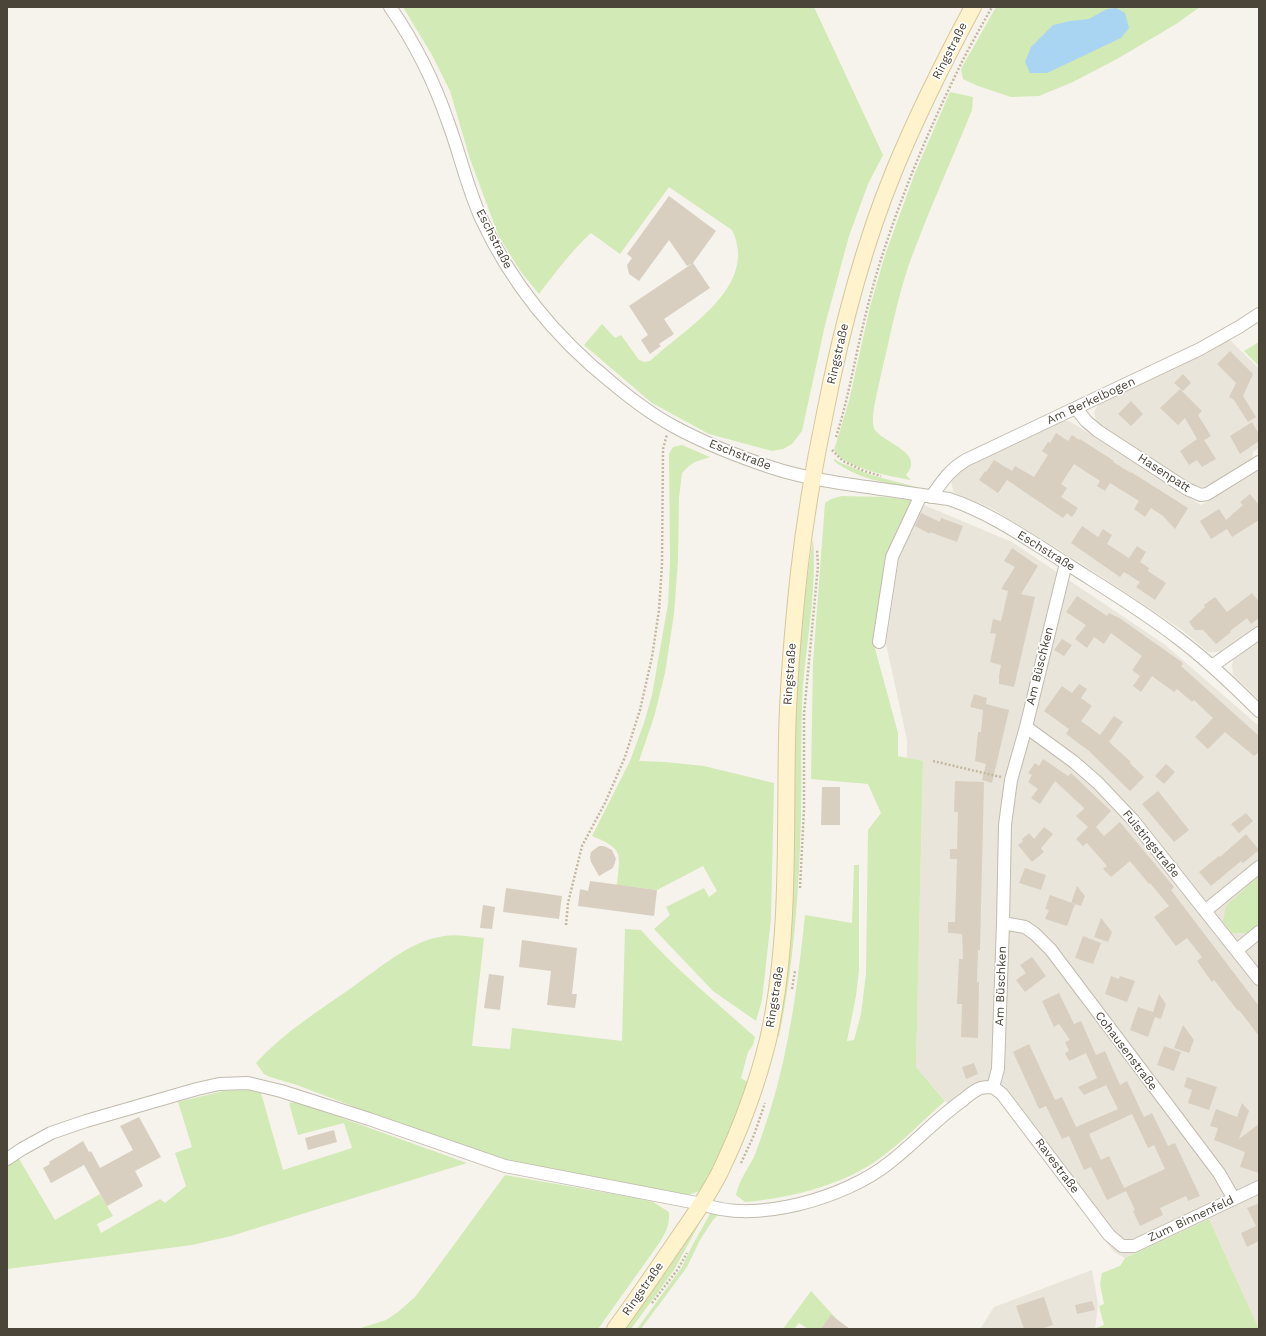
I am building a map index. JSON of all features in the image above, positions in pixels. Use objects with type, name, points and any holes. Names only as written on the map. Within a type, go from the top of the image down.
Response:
[{"type":"main road","name":"Ringstraße","points":[[615,1329],[702,1204],[719,1173],[736,1134],[756,1080],[767,1041],[780,968],[785,907],[789,673],[799,572],[812,479],[835,363],[853,292],[874,226],[894,173],[919,113],[948,53],[973,7]]},
{"type":"street","name":"Eschstraße","points":[[390,7],[407,32],[430,76],[448,122],[481,217],[503,261],[532,302],[571,347],[633,400],[672,425],[714,447],[771,468],[812,479],[926,496],[966,505],[997,521],[1066,563],[1176,636],[1212,666],[1259,711]]},
{"type":"street","name":"Am Berkelbogen","points":[[879,642],[892,557],[926,496],[954,468],[1076,408],[1200,350],[1259,314]]},
{"type":"street","name":"Hasenpatt","points":[[1076,408],[1086,421],[1098,431],[1187,489],[1201,495],[1207,494],[1259,462]]},
{"type":"street","name":"Am Büschken","points":[[993,1087],[998,1069],[1005,825],[1011,780],[1026,727],[1066,563]]},
{"type":"street","points":[[1212,666],[1259,634]]},
{"type":"street","name":"Fuistingstraße","points":[[1026,727],[1074,762],[1098,783],[1133,820],[1259,979]]},
{"type":"street","points":[[1205,911],[1259,867]]},
{"type":"street","name":"Cohausenstraße","points":[[1003,923],[1025,927],[1036,934],[1051,950],[1219,1173],[1234,1198]]},
{"type":"street","points":[[1237,950],[1259,932]]},
{"type":"street","points":[[7,1159],[51,1133],[86,1121],[196,1089],[219,1084],[248,1083],[281,1091],[369,1119],[505,1166],[711,1207],[732,1210],[756,1210],[783,1207],[818,1199],[846,1189],[867,1179],[890,1163],[936,1120],[968,1096],[980,1088],[993,1087]]},
{"type":"street","name":"Ravestraße","points":[[993,1087],[1002,1094],[1109,1235],[1122,1246]]},
{"type":"street","name":"Zum Binnenfeld","points":[[1122,1246],[1134,1246],[1259,1187]]},
{"type":"path","points":[[834,442],[846,404],[861,333],[873,287],[904,193],[959,67],[992,7]]},
{"type":"path","points":[[566,925],[570,895],[582,846],[605,803],[625,757],[640,710],[652,658],[662,565],[663,449],[665,437],[672,425]]},
{"type":"path","points":[[829,456],[831,449],[843,461],[864,471],[884,476]]},
{"type":"path","points":[[800,894],[804,809],[804,714],[818,566],[816,546]]},
{"type":"path","points":[[933,761],[1011,780]]},
{"type":"path","points":[[792,993],[795,965]]},
{"type":"path","points":[[740,1165],[754,1135],[767,1097]]},
{"type":"path","points":[[650,1306],[678,1269],[687,1251]]},
{"type":"shaded area","points":[[1229,339],[1259,369],[1259,448],[1253,452],[1252,460],[1208,486],[1193,486],[1102,427],[1097,422],[1094,412],[1102,401]]},
{"type":"shaded area","points":[[1064,420],[1071,422],[1201,505],[1259,471],[1259,626],[1222,652],[1208,652],[1182,630],[1090,569],[991,508],[953,491],[951,480],[958,470]]},
{"type":"shaded area","points":[[924,505],[1012,542],[1164,644],[1259,726],[1259,1329],[1209,1219],[1125,1258],[1114,1252],[992,1092],[974,1097],[954,1111],[916,1067],[923,762],[907,758],[907,740],[886,644],[899,557]]},
{"type":"shaded area","points":[[1259,641],[1259,700],[1233,675],[1232,665],[1234,658]]},
{"type":"shaded area","points":[[1092,1270],[1098,1304],[1095,1329],[980,1329],[994,1307]]},
{"type":"green space","points":[[403,7],[814,7],[883,155],[868,184],[849,236],[825,325],[802,431],[792,444],[783,449],[772,451],[709,434],[652,403],[584,345],[602,324],[615,338],[621,335],[639,360],[644,362],[650,361],[698,321],[714,305],[727,288],[736,270],[738,251],[732,230],[669,187],[620,254],[591,233],[557,270],[539,294],[521,272],[499,237],[470,159],[450,91],[432,55]]},
{"type":"green space","points":[[996,7],[1200,7],[1176,24],[1117,59],[1073,82],[1039,96],[1011,97],[978,86],[963,79],[961,69]]},
{"type":"green space","points":[[950,92],[973,97],[972,110],[908,267],[893,323],[873,413],[873,426],[875,430],[901,449],[911,461],[911,467],[906,475],[911,480],[858,467],[839,456],[834,450],[849,401],[870,307],[885,255],[915,173]]},
{"type":"green space","points":[[1259,342],[1259,366],[1244,351]]},
{"type":"green space","points":[[682,445],[710,457],[695,462],[682,473],[679,498],[678,560],[674,614],[665,673],[654,717],[639,761],[704,766],[774,783],[771,919],[762,1000],[756,1021],[713,991],[654,929],[670,915],[666,907],[704,888],[709,897],[717,891],[703,866],[657,890],[617,885],[619,866],[618,853],[610,845],[592,836],[630,761],[644,723],[652,695],[668,604],[670,562],[669,454],[673,447]]},
{"type":"green space","points":[[834,459],[871,475],[920,488],[893,484],[862,476],[843,467],[834,461]]},
{"type":"green space","points":[[842,496],[884,497],[912,500],[873,641],[898,733],[898,756],[923,761],[916,1067],[945,1101],[910,1134],[883,1156],[844,1179],[812,1190],[778,1198],[745,1202],[736,1195],[737,1190],[754,1157],[770,1111],[783,1063],[792,1014],[805,915],[852,923],[854,865],[859,865],[859,970],[856,996],[847,1041],[854,1040],[861,1014],[866,974],[868,830],[881,813],[868,784],[811,779],[813,662],[825,503],[831,499]]},
{"type":"green space","points":[[813,539],[813,595],[802,703],[799,872],[792,955],[779,1037],[775,1034],[798,656]]},
{"type":"green space","points":[[1258,877],[1259,924],[1248,933],[1232,933],[1223,921],[1226,906]]},
{"type":"green space","points":[[625,929],[641,930],[682,972],[755,1037],[753,1045],[748,1052],[741,1078],[749,1083],[730,1134],[704,1187],[697,1192],[688,1195],[666,1190],[657,1192],[511,1164],[449,1143],[297,1085],[270,1077],[264,1074],[256,1063],[290,1031],[385,963],[419,943],[449,935],[484,938],[472,1046],[510,1049],[512,1028],[622,1041]]},
{"type":"green space","points":[[248,1090],[261,1093],[283,1170],[352,1148],[344,1123],[298,1135],[289,1103],[297,1102],[467,1163],[231,1236],[192,1245],[7,1269],[7,1164],[18,1157],[55,1220],[100,1194],[113,1216],[97,1224],[101,1233],[160,1199],[165,1203],[186,1186],[175,1153],[192,1147],[178,1102],[223,1091]]},
{"type":"green space","points":[[505,1175],[636,1198],[653,1202],[669,1212],[667,1228],[660,1242],[598,1329],[358,1329],[386,1320],[415,1297]]},
{"type":"green space","points":[[713,1212],[722,1214],[713,1220],[700,1240],[687,1267],[641,1329],[637,1329],[682,1267],[693,1244],[710,1214]]},
{"type":"green space","points":[[701,1216],[703,1217],[674,1270],[631,1329],[622,1329]]},
{"type":"green space","points":[[1209,1219],[1259,1329],[1096,1328],[1104,1325],[1099,1306],[1104,1304],[1100,1284],[1102,1273],[1120,1266],[1125,1258]]},
{"type":"green space","points":[[811,1291],[846,1329],[808,1329],[799,1323],[794,1329],[783,1329]]},
{"type":"water","points":[[1116,8],[1125,13],[1129,28],[1121,38],[1047,73],[1030,73],[1025,62],[1031,47],[1053,25],[1089,19],[1107,9]]},
{"type":"building","points":[[669,196],[716,231],[693,263],[687,266],[669,240],[639,281],[629,274],[627,265],[632,258],[627,254]]},
{"type":"building","points":[[693,263],[710,288],[664,319],[674,334],[659,344],[661,346],[650,354],[641,340],[648,335],[629,306]]},
{"type":"building","points":[[1230,351],[1253,374],[1243,396],[1256,417],[1248,422],[1234,400],[1229,397],[1236,383],[1217,364]]},
{"type":"building","points":[[1183,374],[1191,383],[1183,391],[1174,383]]},
{"type":"building","points":[[1180,389],[1202,411],[1198,415],[1211,436],[1204,440],[1216,459],[1202,467],[1197,460],[1189,465],[1180,451],[1197,439],[1185,418],[1178,425],[1160,408]]},
{"type":"building","points":[[1131,401],[1143,414],[1131,426],[1118,414]]},
{"type":"building","points":[[1252,422],[1259,434],[1259,441],[1240,454],[1230,436]]},
{"type":"building","points":[[1056,433],[1068,441],[1072,435],[1079,440],[1080,439],[1114,461],[1113,462],[1188,508],[1175,529],[1163,516],[1151,508],[1145,517],[1134,509],[1139,501],[1110,483],[1105,491],[1097,486],[1100,481],[1074,464],[1061,484],[1067,488],[1061,497],[1078,508],[1072,517],[1067,513],[1063,518],[1007,480],[998,493],[979,480],[994,460],[1012,471],[1015,466],[1034,477],[1048,455],[1042,451],[1048,442],[1050,443]]},
{"type":"building","points":[[1250,494],[1259,505],[1259,520],[1232,537],[1227,529],[1211,539],[1200,521],[1219,509],[1226,520],[1243,505],[1240,502]]},
{"type":"building","points":[[921,513],[940,522],[941,518],[963,526],[957,542],[930,532],[930,534],[915,526]]},
{"type":"building","points":[[1082,526],[1098,537],[1103,529],[1112,535],[1107,544],[1129,558],[1137,546],[1146,552],[1140,562],[1149,568],[1148,571],[1166,583],[1155,600],[1136,587],[1140,582],[1124,572],[1120,577],[1071,543]]},
{"type":"building","points":[[1012,548],[1038,566],[1021,594],[1035,597],[1014,687],[999,684],[1001,665],[990,662],[996,634],[990,633],[993,619],[1001,621],[1008,591],[1001,589],[1015,567],[1004,561]]},
{"type":"building","points":[[1252,593],[1259,602],[1259,618],[1251,624],[1247,618],[1216,644],[1203,630],[1195,630],[1189,622],[1205,607],[1204,605],[1215,597],[1227,612]]},
{"type":"building","points":[[1077,596],[1107,616],[1109,613],[1121,619],[1183,663],[1181,666],[1259,736],[1259,752],[1254,756],[1225,732],[1208,749],[1195,737],[1213,718],[1194,700],[1192,702],[1177,689],[1174,692],[1152,676],[1141,692],[1133,686],[1140,676],[1132,670],[1142,656],[1111,633],[1104,644],[1094,637],[1087,648],[1075,639],[1086,625],[1066,612]]},
{"type":"building","points":[[1062,639],[1072,645],[1064,656],[1054,650]]},
{"type":"building","points":[[1079,684],[1087,689],[1081,698],[1092,706],[1081,721],[1100,735],[1114,716],[1123,722],[1109,742],[1131,762],[1130,763],[1144,777],[1130,791],[1089,751],[1066,734],[1069,729],[1044,711],[1062,686],[1072,693]]},
{"type":"building","points":[[974,694],[987,698],[986,704],[1009,710],[992,783],[982,780],[986,764],[975,761],[978,732],[981,732],[983,710],[970,707]]},
{"type":"building","points":[[1043,759],[1068,776],[1071,773],[1111,811],[1096,827],[1104,836],[1120,822],[1174,887],[1171,890],[1259,1006],[1259,1036],[1214,980],[1212,982],[1197,961],[1202,957],[1187,938],[1176,946],[1154,917],[1169,906],[1130,861],[1111,877],[1103,869],[1107,866],[1087,843],[1083,846],[1076,839],[1088,827],[1076,816],[1084,809],[1083,807],[1055,781],[1040,804],[1031,798],[1038,789],[1028,782],[1032,775],[1028,773],[1035,763],[1039,766]]},
{"type":"building","points":[[1166,764],[1175,772],[1164,784],[1155,776]]},
{"type":"building","points":[[955,781],[984,782],[980,950],[978,950],[977,982],[979,982],[978,1038],[961,1037],[962,1004],[957,1004],[959,959],[963,959],[962,934],[948,933],[948,922],[955,922],[957,859],[950,859],[950,849],[957,849],[958,812],[954,812]]},
{"type":"building","points":[[822,787],[840,787],[840,825],[821,825]]},
{"type":"building","points":[[1158,791],[1189,830],[1174,842],[1142,804]]},
{"type":"building","points":[[1246,813],[1253,821],[1239,833],[1231,824]]},
{"type":"building","points":[[1044,827],[1053,834],[1041,848],[1044,852],[1032,862],[1018,845],[1029,833],[1034,839]]},
{"type":"building","points":[[1246,834],[1259,850],[1243,863],[1241,861],[1211,886],[1199,872],[1219,856],[1220,857]]},
{"type":"building","points":[[599,846],[604,846],[612,850],[616,859],[613,868],[599,876],[591,862],[590,857],[591,852]]},
{"type":"building","points":[[1025,868],[1046,875],[1041,890],[1019,883]]},
{"type":"building","points":[[590,881],[657,890],[654,916],[578,906],[580,889],[588,891]]},
{"type":"building","points":[[1077,886],[1085,896],[1081,906],[1071,903]]},
{"type":"building","points":[[506,888],[562,896],[559,919],[503,912]]},
{"type":"building","points":[[1050,895],[1075,904],[1067,926],[1045,919],[1049,910],[1045,909]]},
{"type":"building","points":[[483,905],[495,907],[492,929],[480,928]]},
{"type":"building","points":[[1101,918],[1112,932],[1108,942],[1094,937]]},
{"type":"building","points":[[1083,936],[1101,943],[1093,964],[1075,958]]},
{"type":"building","points":[[522,940],[577,948],[572,994],[577,994],[575,1008],[547,1005],[551,971],[519,967]]},
{"type":"building","points":[[1032,957],[1046,976],[1025,992],[1016,980],[1026,973],[1020,965]]},
{"type":"building","points":[[489,974],[504,976],[500,1010],[484,1008]]},
{"type":"building","points":[[1111,976],[1119,979],[1120,976],[1135,981],[1127,1002],[1105,994]]},
{"type":"building","points":[[1059,993],[1074,1024],[1081,1021],[1096,1055],[1105,1051],[1120,1085],[1127,1081],[1144,1117],[1152,1113],[1168,1146],[1175,1143],[1200,1196],[1188,1201],[1186,1196],[1160,1208],[1163,1215],[1140,1226],[1133,1211],[1135,1210],[1126,1191],[1107,1200],[1091,1167],[1084,1170],[1069,1136],[1062,1139],[1046,1106],[1039,1109],[1013,1052],[1029,1044],[1055,1100],[1062,1097],[1076,1127],[1118,1109],[1106,1085],[1084,1095],[1078,1087],[1097,1078],[1086,1053],[1069,1061],[1065,1053],[1069,1051],[1065,1042],[1070,1040],[1059,1024],[1054,1027],[1042,1001]],"holes":[[[1132,1114],[1148,1148],[1154,1145],[1165,1169],[1124,1188],[1109,1156],[1101,1160],[1089,1134]]]},
{"type":"building","points":[[1159,994],[1166,1004],[1161,1019],[1155,1017],[1148,1037],[1130,1030],[1138,1007],[1153,1012]]},
{"type":"building","points":[[1183,1025],[1194,1040],[1189,1053],[1174,1048]]},
{"type":"building","points":[[1164,1046],[1181,1052],[1174,1071],[1157,1065]]},
{"type":"building","points":[[974,1063],[978,1074],[966,1079],[962,1067]]},
{"type":"building","points":[[1187,1077],[1217,1087],[1209,1110],[1188,1103],[1192,1090],[1184,1087]]},
{"type":"building","points":[[1242,1103],[1249,1111],[1239,1139],[1259,1124],[1259,1173],[1240,1167],[1245,1152],[1214,1140],[1218,1128],[1210,1126],[1216,1109],[1237,1117]]},
{"type":"building","points":[[139,1117],[161,1157],[135,1171],[143,1186],[107,1206],[84,1165],[51,1183],[43,1168],[50,1164],[49,1162],[83,1141],[89,1152],[91,1151],[100,1168],[133,1150],[120,1126]]},
{"type":"building","points":[[334,1130],[337,1142],[308,1150],[305,1138]]},
{"type":"building","points":[[1259,1203],[1259,1241],[1247,1247],[1241,1233],[1256,1226],[1247,1208]]},
{"type":"building","points":[[1044,1297],[1053,1325],[1040,1329],[1024,1329],[1016,1306]]},
{"type":"building","points":[[1092,1301],[1095,1310],[1077,1314],[1075,1305]]},
{"type":"building","points":[[831,1315],[850,1329],[821,1329]]}]
